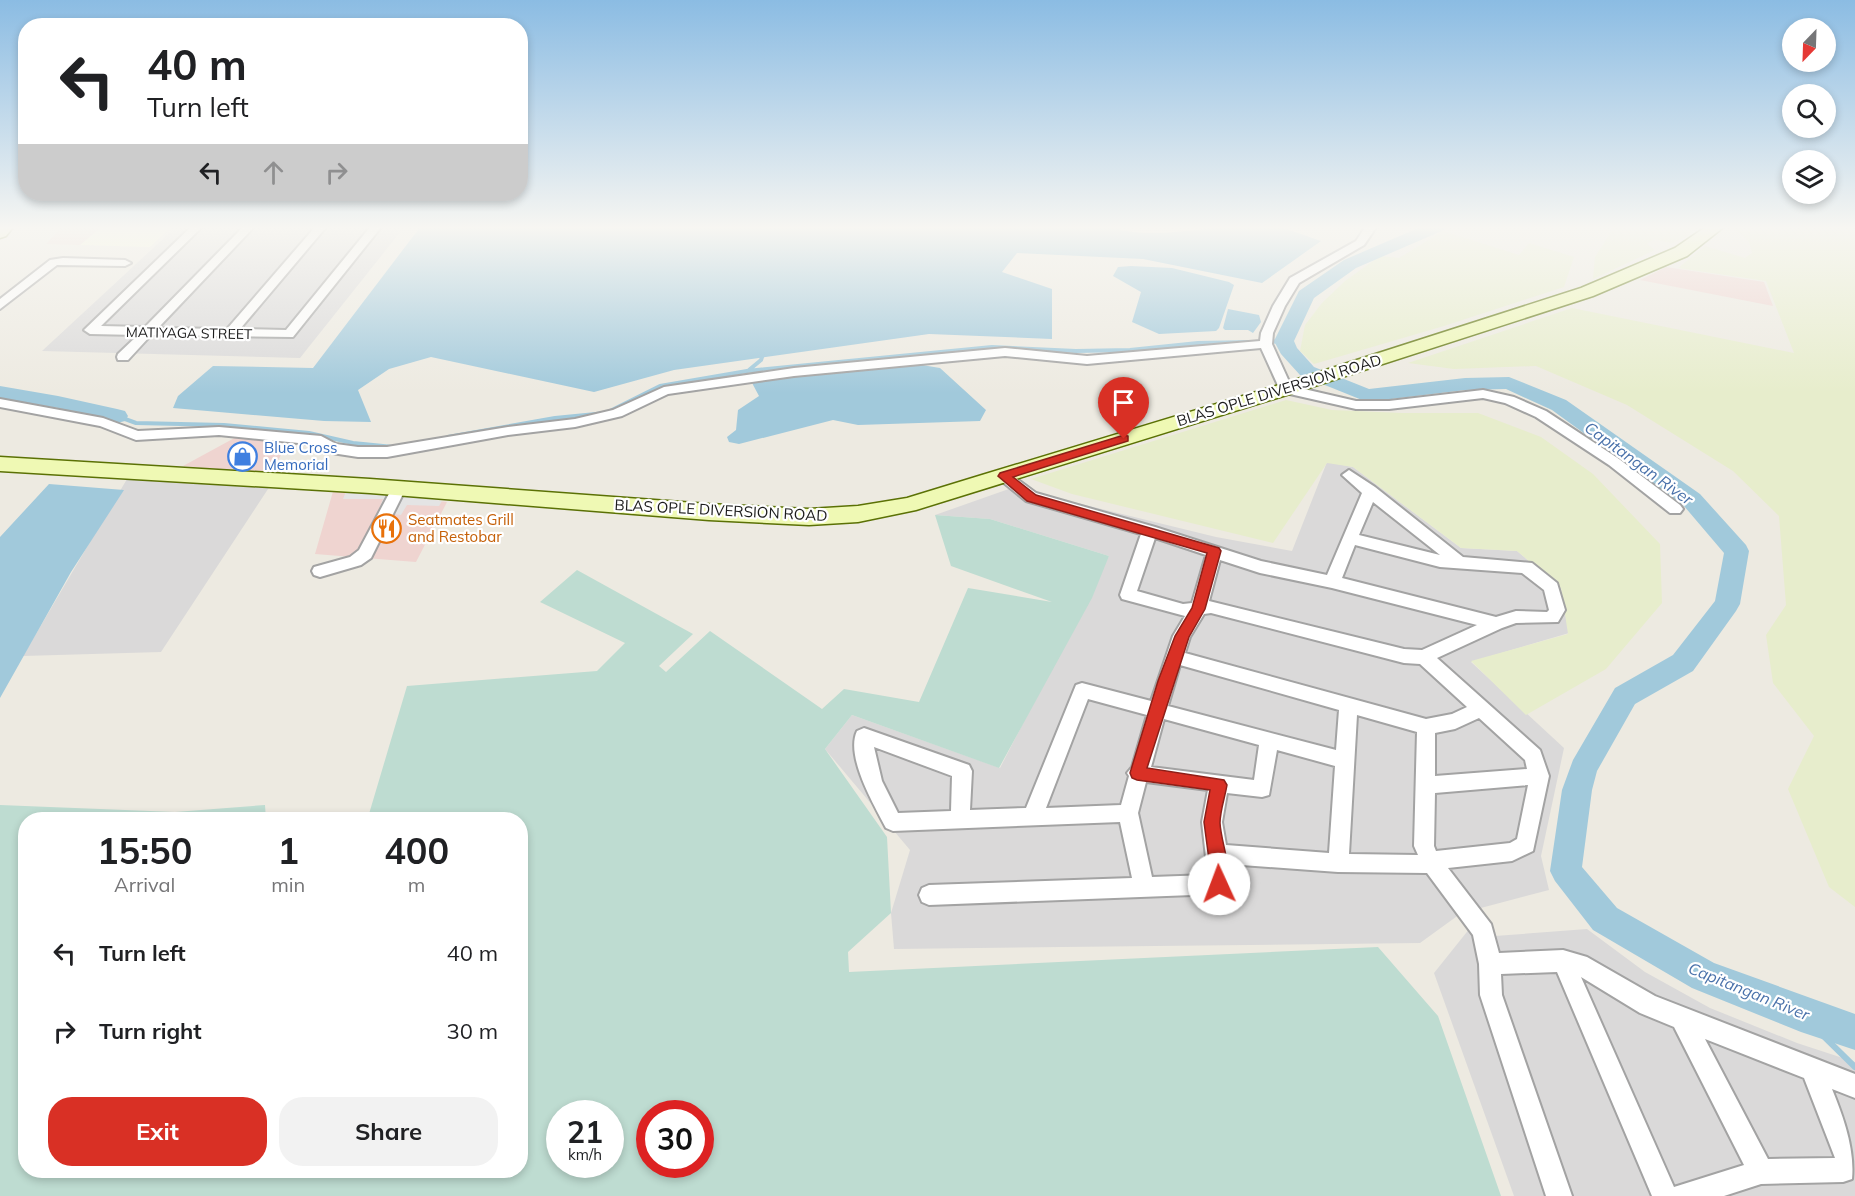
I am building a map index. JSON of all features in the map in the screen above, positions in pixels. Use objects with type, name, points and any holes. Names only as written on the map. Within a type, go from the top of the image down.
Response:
[{"type":"main road","name":"BLAS OPLE DIVERSION ROAD","points":[[0,464],[399,488],[709,512],[809,517],[858,514],[908,505],[1004,476],[1289,388],[1587,292],[1611,282]]},
{"type":"street","points":[[0,304],[29,282]]},
{"type":"street","name":"MATIYAGA STREET","points":[[140,282],[90,330],[289,334],[332,282]]},
{"type":"street","points":[[123,357],[196,282]]},
{"type":"street","points":[[230,333],[274,282]]},
{"type":"street","points":[[1266,340],[1294,282]]},
{"type":"street","points":[[1266,340],[1289,388],[1356,405],[1389,405],[1483,394],[1509,400],[1541,414],[1614,462],[1675,509]]},
{"type":"street","points":[[0,403],[103,422],[128,435],[219,431],[321,441],[332,448],[358,452],[387,452],[508,431],[575,423],[617,413],[664,391],[727,380],[1005,352],[1087,360],[1266,340]]},
{"type":"street","points":[[1349,475],[1459,562]]},
{"type":"street","points":[[1004,476],[1031,498],[1150,531],[1260,567],[1332,582],[1496,623]]},
{"type":"street","points":[[320,571],[356,561],[365,554],[399,488]]},
{"type":"street","points":[[1332,582],[1370,491]]},
{"type":"street","points":[[1150,531],[1128,595],[1183,610],[1211,607],[1404,656],[1424,657],[1496,623],[1515,617],[1552,618],[1557,610],[1551,586],[1526,567],[1440,561],[1349,538]]},
{"type":"street","points":[[1144,887],[1128,813],[1137,773],[1166,681],[1182,636],[1198,609],[1215,551]]},
{"type":"street","points":[[1175,657],[1426,727],[1455,721],[1481,709]]},
{"type":"street","points":[[1217,854],[1338,863],[1423,866],[1430,861],[1512,852],[1526,845],[1539,776],[1533,756],[1424,657]]},
{"type":"street","points":[[1032,817],[1082,690],[1343,760]]},
{"type":"street","points":[[1338,863],[1348,704]]},
{"type":"street","points":[[1426,727],[1424,846],[1430,861],[1483,931],[1490,964],[1491,994],[1559,1196]]},
{"type":"street","points":[[960,820],[962,771],[864,735],[864,756],[872,783],[893,822],[960,820],[1128,813]]},
{"type":"street","points":[[1137,773],[1262,789],[1269,740]]},
{"type":"street","points":[[1426,785],[1539,776]]},
{"type":"street","points":[[929,895],[1219,884],[1212,822],[1219,785]]},
{"type":"street","points":[[1490,964],[1563,961],[1587,968],[1648,1005],[1855,1086]]},
{"type":"street","points":[[1563,961],[1665,1196]]},
{"type":"street","points":[[1683,1020],[1761,1172]]},
{"type":"street","points":[[1683,1196],[1761,1172],[1843,1170],[1848,1158],[1812,1069]]},
{"type":"shaded area","points":[[117,282],[361,282],[300,358],[42,351]]},
{"type":"shaded area","points":[[379,282],[1031,282],[1052,289],[1052,339],[929,334],[674,370],[594,392],[431,357],[389,369],[358,390],[371,422],[324,421],[173,408],[178,396],[213,366],[313,368]]},
{"type":"shaded area","points":[[1123,282],[1228,282],[1234,285],[1216,331],[1159,334],[1132,322],[1141,292]]},
{"type":"shaded area","points":[[1344,282],[1566,282],[1564,287],[1444,326],[1314,364],[1300,351],[1305,325],[1322,303]]},
{"type":"shaded area","points":[[1649,282],[1764,282],[1773,306]]},
{"type":"shaded area","points":[[1766,282],[1855,282],[1855,907],[1829,887],[1788,789],[1814,736],[1773,683],[1766,635],[1786,605],[1779,516],[1733,471],[1627,405],[1536,366],[1454,369],[1408,363],[1572,308],[1794,353]]},
{"type":"shaded area","points":[[1228,309],[1259,315],[1261,322],[1253,333],[1248,330],[1225,330],[1223,328]]},
{"type":"shaded area","points":[[922,365],[940,368],[986,410],[980,421],[858,425],[833,420],[739,444],[729,442],[727,437],[736,430],[738,410],[759,396],[751,381]]},
{"type":"shaded area","points":[[1286,400],[1332,410],[1478,413],[1541,437],[1593,474],[1660,544],[1662,603],[1606,669],[1526,715],[1471,661],[1568,634],[1561,588],[1517,551],[1461,548],[1353,467],[1327,463],[1273,543],[1072,494],[1031,479]]},
{"type":"shaded area","points":[[240,435],[286,441],[288,444],[273,468],[284,471],[282,475],[183,466]]},
{"type":"shaded area","points":[[1327,462],[1353,467],[1461,548],[1517,551],[1561,588],[1569,633],[1471,662],[1564,748],[1541,856],[1549,890],[1477,909],[1495,936],[1587,929],[1645,972],[1710,1008],[1797,1043],[1855,1062],[1855,1196],[1514,1196],[1434,973],[1470,928],[1460,914],[1420,943],[894,949],[891,913],[910,850],[825,749],[852,715],[1000,768],[1109,556],[990,519],[935,515],[1026,483],[1032,492],[1216,537],[1292,551]]},
{"type":"shaded area","points":[[127,479],[270,486],[161,652],[23,656]]},
{"type":"shaded area","points":[[49,484],[124,490],[71,572],[0,698],[0,537]]},
{"type":"shaded area","points":[[334,488],[447,502],[416,562],[315,554]]},
{"type":"shaded area","points":[[347,489],[442,501],[439,506],[407,505],[401,515],[392,512],[378,512],[383,499],[343,499]]},
{"type":"shaded area","points":[[935,515],[990,519],[1109,556],[1092,598],[999,768],[852,715],[825,749],[887,837],[891,913],[848,952],[849,972],[1378,947],[1438,1016],[1501,1196],[0,1196],[0,805],[175,812],[18,812],[18,1178],[528,1178],[528,812],[370,812],[407,686],[597,671],[625,643],[540,602],[577,570],[693,634],[659,666],[666,672],[710,631],[822,709],[844,689],[919,702],[968,588],[1052,602],[951,566]]},
{"type":"shaded area","points":[[265,805],[266,812],[175,812]]},
{"type":"waterway","name":"Capitangan River","points":[[1325,282],[1306,295],[1284,341],[1288,350],[1307,371],[1367,396],[1465,384],[1509,383],[1559,405],[1692,500],[1737,551],[1727,604],[1683,663],[1625,696],[1583,769],[1577,790],[1566,871],[1605,919],[1704,976],[1801,1014],[1855,1032]]},
{"type":"waterway","points":[[1268,342],[1284,341]]},
{"type":"waterway","points":[[448,437],[555,418],[606,413],[660,386],[747,371],[992,347],[1076,351],[1130,350],[1198,343],[1251,342]]},
{"type":"waterway","points":[[749,370],[761,360],[763,354]]},
{"type":"waterway","points":[[0,392],[58,402],[117,416]]},
{"type":"waterway","points":[[117,416],[136,423],[224,425],[309,433],[353,443],[393,447]]},
{"type":"waterway","points":[[1801,1014],[1855,1067]]},
{"type":"place","name":"Blue Cross Memorial","points":[[243,456]]},
{"type":"place","name":"Seatmates Grill and Restobar","points":[[387,528]]},
{"type":"route","points":[[1124,439],[1004,476],[1031,498],[1215,551],[1198,609],[1182,636],[1137,773],[1219,785],[1212,822],[1219,884]]}]
